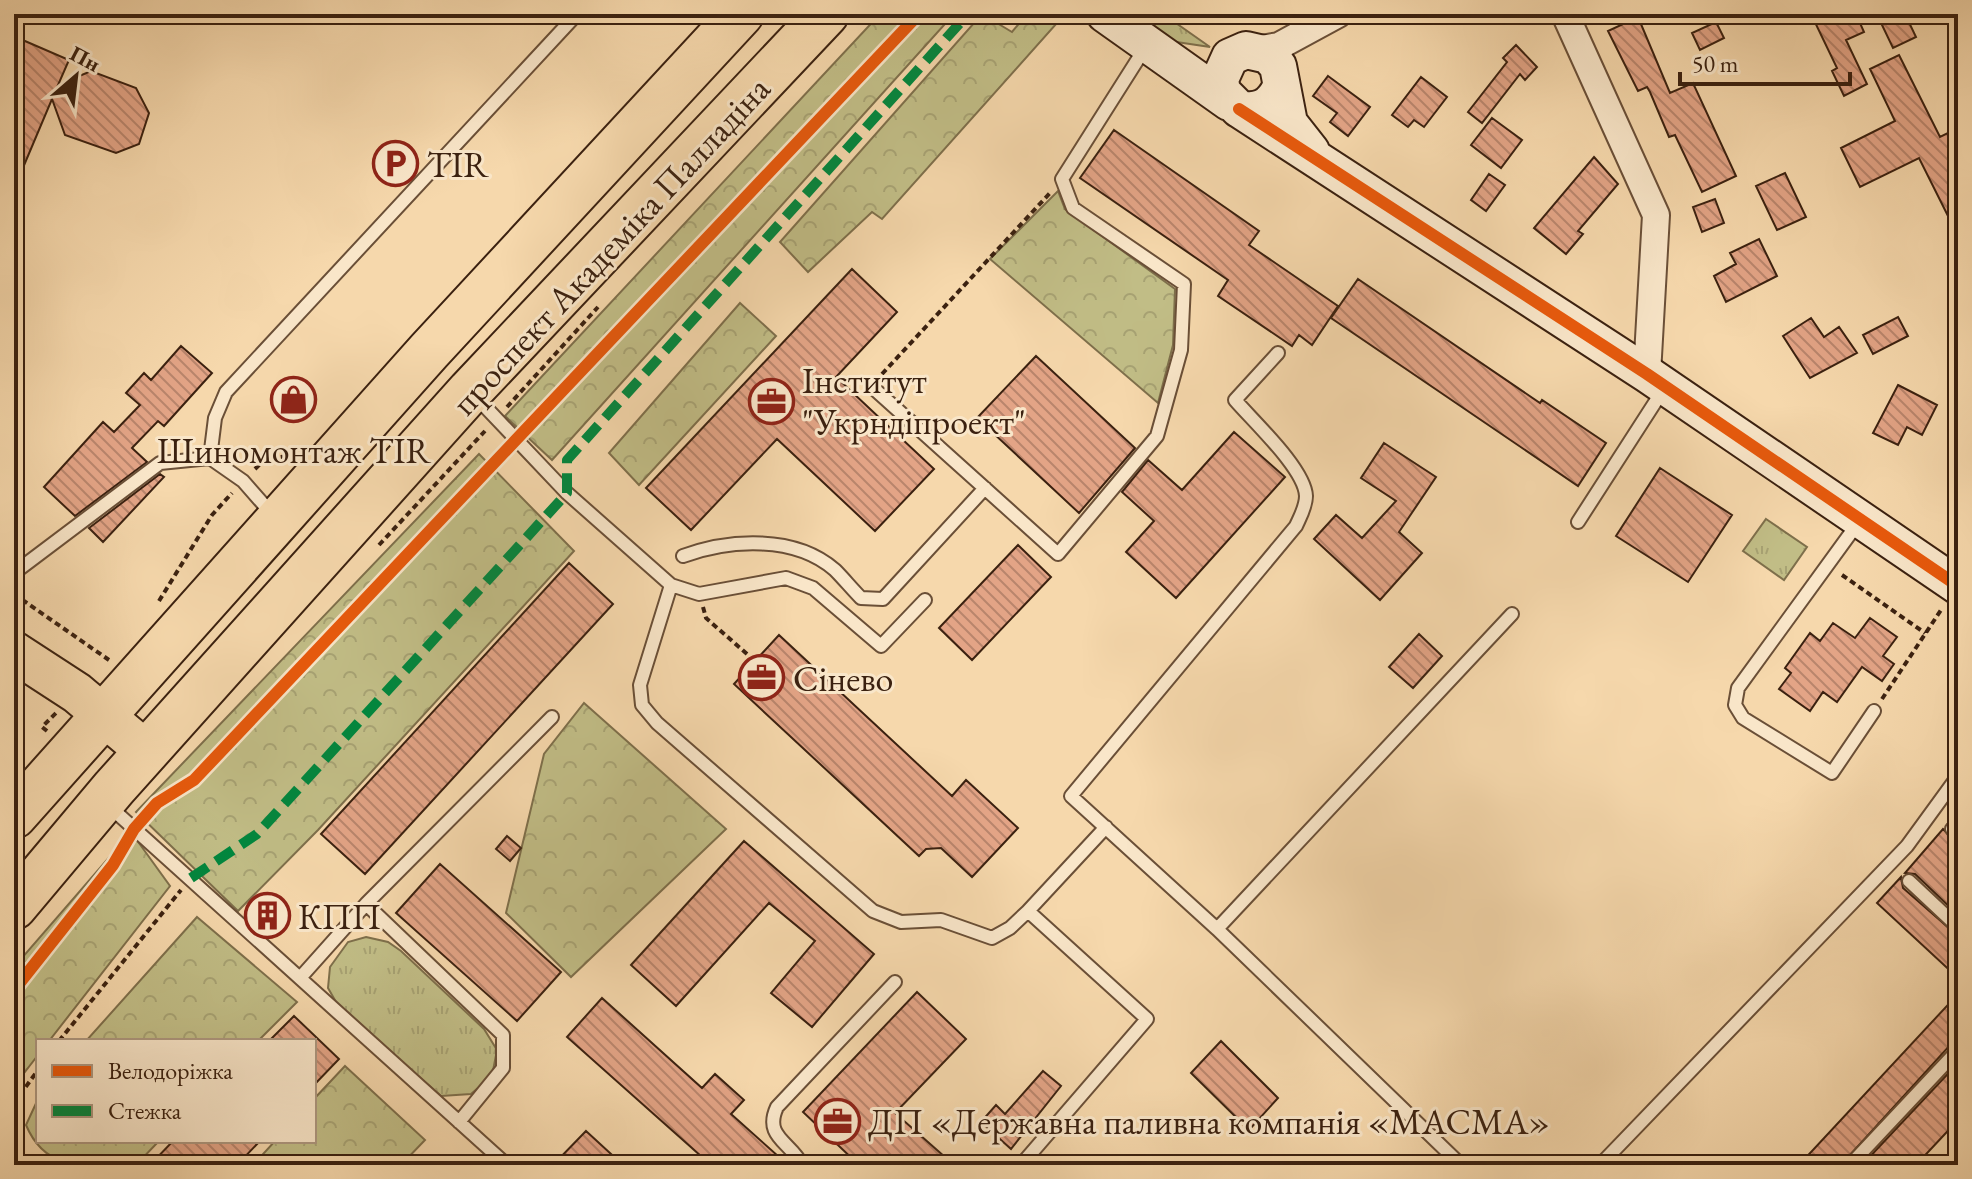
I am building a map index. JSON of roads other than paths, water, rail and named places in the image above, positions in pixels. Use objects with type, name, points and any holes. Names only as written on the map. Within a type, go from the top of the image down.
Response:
[{"type":"highway","name":"проспект Академіка Палладіна","points":[[14,816],[278,521],[741,14]]},
{"type":"highway","name":"проспект Академіка Палладіна","points":[[14,907],[147,752],[470,391],[826,14]]},
{"type":"main road","points":[[14,652],[105,716],[147,752]]},
{"type":"street","points":[[1105,14],[1234,106],[1656,380],[1860,520],[1951,596]]},
{"type":"street","points":[[1234,106],[1220,79],[1242,53],[1279,46],[1338,14]]},
{"type":"street","points":[[1565,14],[1656,215],[1656,380]]},
{"type":"street","points":[[1234,106],[1259,110],[1275,98],[1287,56],[1300,36]]},
{"type":"street","points":[[1160,54],[1268,55],[1278,66],[1289,123],[1316,158]]},
{"type":"lane","points":[[210,458],[215,418],[226,392],[577,14]]},
{"type":"lane","points":[[871,386],[1058,554],[1157,436],[1181,350],[1184,284],[1073,208],[1062,179],[1160,54]]},
{"type":"lane","points":[[1278,353],[1235,400],[1297,472],[1306,497],[1296,526],[1071,796],[1217,929],[1461,1165]]},
{"type":"lane","points":[[1578,522],[1656,380]]},
{"type":"lane","points":[[470,391],[513,441],[671,585],[699,594],[786,578],[813,588],[881,646],[925,600]]},
{"type":"lane","points":[[14,573],[160,463],[210,458],[243,481],[278,521]]},
{"type":"lane","points":[[683,556],[758,542],[796,550],[833,568],[861,598],[883,599],[985,488]]},
{"type":"lane","points":[[1860,520],[1738,688],[1735,705],[1743,718],[1832,773],[1874,711]]},
{"type":"lane","points":[[671,585],[640,685],[642,705],[657,723],[873,911],[901,922],[941,920],[992,938],[1010,928],[1028,911],[1106,827]]},
{"type":"lane","points":[[1217,929],[1512,614]]},
{"type":"lane","points":[[300,978],[366,904],[552,717]]},
{"type":"lane","points":[[1600,1165],[1907,846],[1958,776]]},
{"type":"lane","points":[[104,801],[507,1165]]},
{"type":"lane","points":[[1909,881],[1958,927]]},
{"type":"lane","points":[[366,904],[503,1035],[503,1068],[459,1122]]},
{"type":"lane","points":[[1021,1165],[1147,1019],[1028,911]]},
{"type":"lane","points":[[802,1165],[774,1131],[771,1119],[777,1107],[895,982]]},
{"type":"lane","points":[[1850,1165],[1958,1050]]},
{"type":"place","name":"TIR","points":[[396,164]]},
{"type":"place","name":"Шиномонтаж TIR","points":[[294,400]]},
{"type":"place","name":"Інститут \"Укрндіпроект\"","points":[[771,401]]},
{"type":"place","name":"Сінево","points":[[762,678]]},
{"type":"place","name":"КПП","points":[[267,916]]},
{"type":"place","name":"ДП «Державна паливна компанія «МАСМА»","points":[[837,1121]]}]
